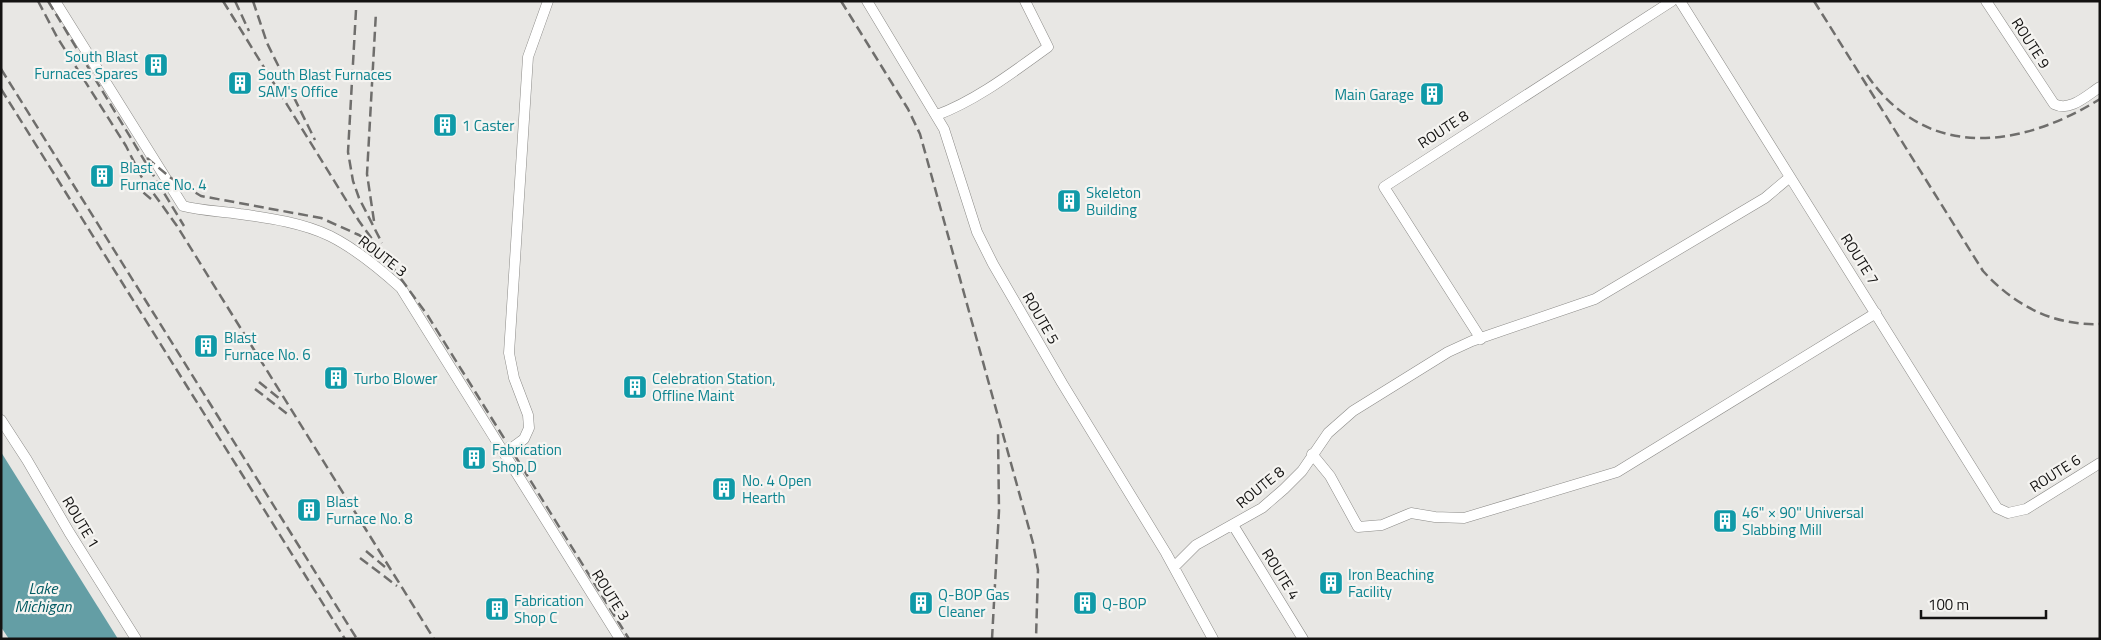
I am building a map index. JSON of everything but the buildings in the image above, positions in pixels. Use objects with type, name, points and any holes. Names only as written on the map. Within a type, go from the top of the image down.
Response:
[{"type":"street","name":"ROUTE 3","points":[[55,1],[183,206],[303,226],[330,236],[378,267],[401,288],[620,639]]},
{"type":"street","points":[[505,453],[524,439],[529,428],[528,415],[514,378],[509,353],[528,57],[548,1]]},
{"type":"street","name":"ROUTE 5","points":[[867,1],[944,129],[977,232],[993,264],[1062,383],[1174,567],[1213,639]]},
{"type":"street","points":[[937,115],[953,109],[991,86],[1048,47],[1025,1]]},
{"type":"street","name":"ROUTE 8","points":[[1481,338],[1384,187],[1672,1]]},
{"type":"street","name":"ROUTE 7","points":[[1680,1],[1998,508],[2008,513],[2026,509]]},
{"type":"street","name":"ROUTE 9","points":[[1986,1],[2051,101],[2066,107],[2100,87]]},
{"type":"street","name":"ROUTE 8","points":[[1174,567],[1196,545],[1233,526],[1262,508],[1284,489],[1302,471],[1328,433],[1353,412],[1448,352],[1481,338],[1595,300],[1765,198],[1790,177]]},
{"type":"street","points":[[1312,454],[1330,476],[1358,527],[1382,525],[1411,513],[1435,517],[1464,518],[1617,472],[1876,313]]},
{"type":"street","name":"ROUTE 1","points":[[1,420],[28,460],[69,532],[136,639]]},
{"type":"street","name":"ROUTE 6","points":[[2026,509],[2100,463]]},
{"type":"street","name":"ROUTE 4","points":[[1233,526],[1303,639]]},
{"type":"water","name":"Lake Michigan","points":[[1,452],[118,639],[9,639],[1,627]]},
{"type":"railway","points":[[38,1],[57,37],[126,146],[141,176],[177,226],[434,639]]},
{"type":"railway","points":[[48,1],[184,226]]},
{"type":"railway","points":[[223,1],[359,221],[428,316],[629,639]]},
{"type":"railway","points":[[235,1],[249,31]]},
{"type":"railway","points":[[253,1],[267,43],[315,140]]},
{"type":"railway","points":[[841,1],[908,109],[920,134],[1033,543],[1038,570],[1036,639]]},
{"type":"railway","points":[[1814,1],[1983,271],[2008,294],[2036,311],[2066,321],[2100,324]]},
{"type":"railway","points":[[356,10],[348,152],[353,181],[359,198],[382,243]]},
{"type":"railway","points":[[374,221],[367,174],[376,12]]},
{"type":"railway","points":[[1,69],[357,639]]},
{"type":"railway","points":[[1867,75],[1891,103],[1918,122],[1946,134],[1976,138],[2007,136],[2039,128],[2070,116],[2100,99]]},
{"type":"railway","points":[[1,89],[345,639]]},
{"type":"railway","points":[[147,158],[171,178],[201,196],[321,218],[359,235],[371,243]]},
{"type":"railway","points":[[132,183],[151,199]]},
{"type":"railway","points":[[259,382],[280,399]]},
{"type":"railway","points":[[255,389],[290,416]]},
{"type":"railway","points":[[992,639],[999,511],[998,431]]},
{"type":"railway","points":[[366,551],[385,567]]},
{"type":"railway","points":[[360,558],[397,586]]},
{"type":"place","name":"South Blast Furnaces Spares","points":[[156,65]]},
{"type":"place","name":"South Blast Furnaces SAM's Office","points":[[240,83]]},
{"type":"place","name":"Main Garage","points":[[1432,94]]},
{"type":"place","name":"1 Caster","points":[[445,125]]},
{"type":"place","name":"Blast Furnace No. 4","points":[[102,176]]},
{"type":"place","name":"Skeleton Building","points":[[1069,201]]},
{"type":"place","name":"Blast Furnace No. 6","points":[[206,346]]},
{"type":"place","name":"Turbo Blower","points":[[336,378]]},
{"type":"place","name":"Celebration Station, Offline Maint","points":[[635,387]]},
{"type":"place","name":"Fabrication Shop D","points":[[474,458]]},
{"type":"place","name":"No. 4 Open Hearth","points":[[724,489]]},
{"type":"place","name":"Blast Furnace No. 8","points":[[309,510]]},
{"type":"place","name":"46\" × 90\" Universal Slabbing Mill","points":[[1725,521]]},
{"type":"place","name":"Iron Beaching Facility","points":[[1331,583]]},
{"type":"place","name":"Q-BOP Gas Cleaner","points":[[921,603]]},
{"type":"place","name":"Q-BOP","points":[[1085,603]]},
{"type":"place","name":"Fabrication Shop C","points":[[497,609]]}]
